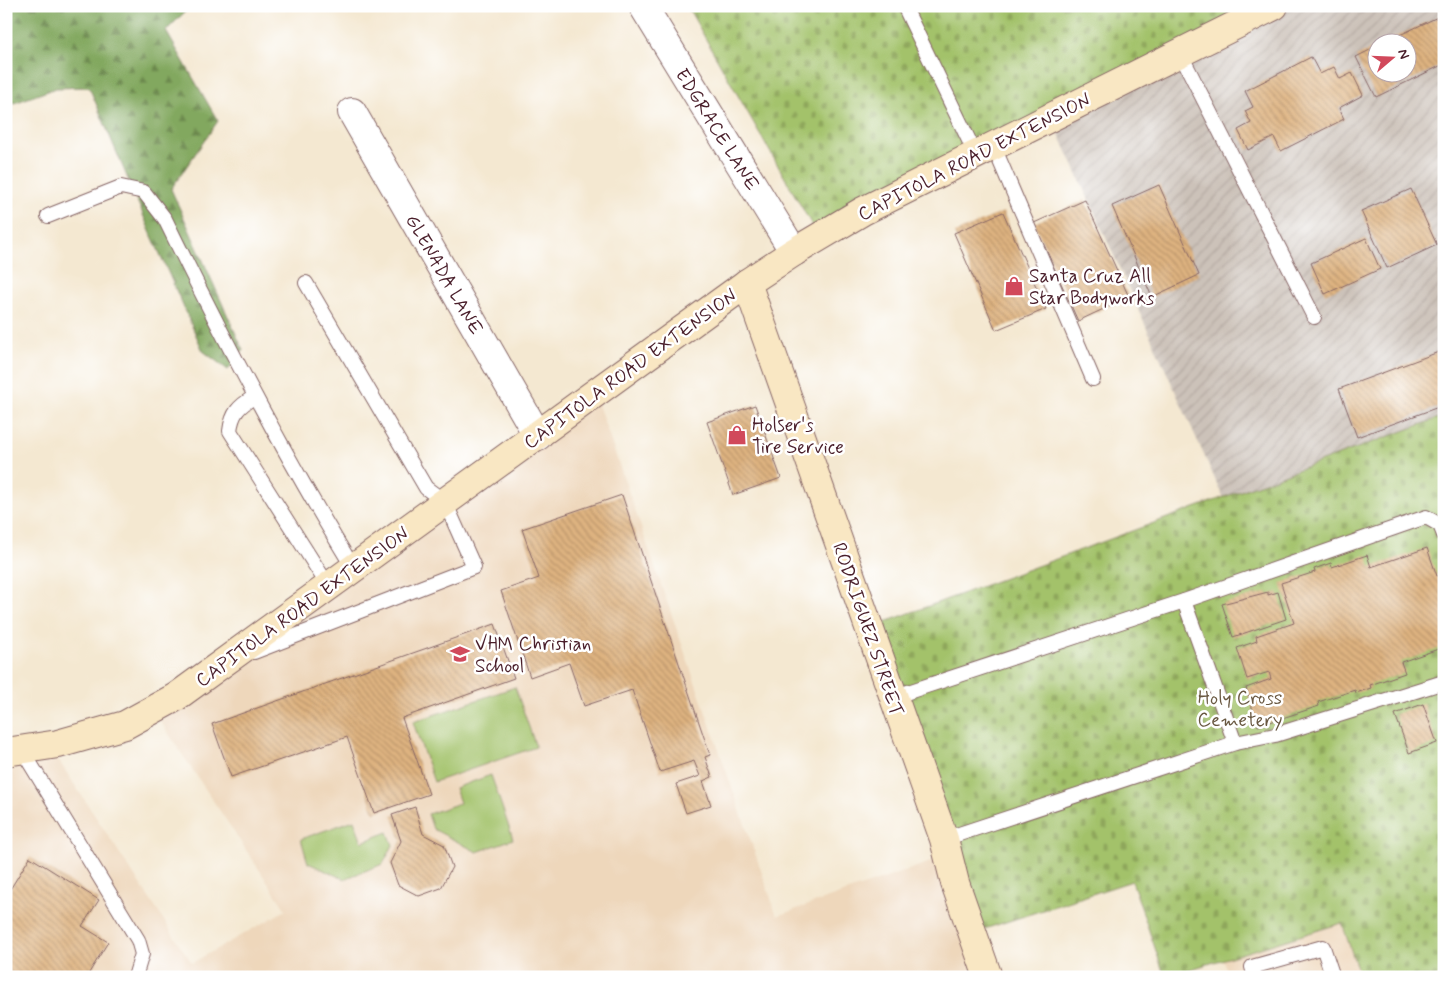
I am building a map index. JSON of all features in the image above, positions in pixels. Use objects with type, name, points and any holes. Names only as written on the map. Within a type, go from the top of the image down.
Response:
[{"type":"street","name":"EDGRACE LANE","points":[[643,6],[794,252]]},
{"type":"street","name":"CAPITOLA ROAD EXTENSION","points":[[14,751],[58,744],[125,725],[176,697],[747,283],[794,252],[863,211],[1274,6]]},
{"type":"street","name":"GLENADA LANE","points":[[352,112],[538,436]]},
{"type":"street","name":"RODRIGUEZ STREET","points":[[747,283],[944,839],[955,883],[988,977]]},
{"type":"lane","points":[[904,6],[985,151],[1093,379]]},
{"type":"lane","points":[[1180,53],[1314,317]]},
{"type":"lane","points":[[48,216],[121,187],[144,192],[165,219],[254,397],[316,508],[354,569]]},
{"type":"lane","points":[[222,663],[355,614],[474,567],[445,502],[426,488],[306,283]]},
{"type":"lane","points":[[254,397],[241,404],[235,412],[231,419],[230,431],[329,587]]},
{"type":"lane","points":[[893,697],[1426,517],[1440,525],[1444,536]]},
{"type":"lane","points":[[1184,600],[1235,742]]},
{"type":"lane","points":[[944,839],[1235,742],[1275,735],[1444,682]]},
{"type":"lane","points":[[14,751],[138,940],[142,954],[135,977]]},
{"type":"lane","points":[[1255,977],[1252,967],[1323,947],[1333,977]]},
{"type":"shaded area","points":[[1283,6],[1444,6],[1444,416],[1223,497],[1054,123]]},
{"type":"shaded area","name":"VHM Christian School","points":[[594,393],[777,916],[948,856],[990,977],[6,977],[6,748],[47,743],[192,963],[286,910],[150,706]]},
{"type":"shaded area","points":[[1342,923],[1360,977],[1229,977],[1222,958]]},
{"type":"green space","points":[[6,6],[191,6],[166,31],[218,121],[171,189],[243,350],[228,370],[203,351],[89,87],[56,88],[6,106]]},
{"type":"green space","points":[[687,6],[1283,6],[821,241]]},
{"type":"green space","name":"Holy Cross Cemetery","points":[[1444,416],[1444,977],[1360,977],[1342,923],[1165,977],[1132,881],[975,932],[869,628]]},
{"type":"green space","points":[[515,687],[536,747],[434,782],[413,722]]},
{"type":"green space","points":[[491,775],[513,839],[477,852],[433,829],[428,814],[460,803],[455,788]]},
{"type":"green space","points":[[354,820],[362,842],[388,832],[393,845],[383,864],[344,879],[308,863],[301,839]]},
{"type":"building","points":[[1444,14],[1444,64],[1418,77],[1418,32],[1406,32]]},
{"type":"building","points":[[1368,51],[1368,81],[1356,57]]},
{"type":"building","points":[[1311,57],[1320,74],[1334,67],[1340,79],[1352,73],[1363,95],[1339,108],[1344,119],[1281,151],[1274,137],[1248,150],[1238,130],[1251,123],[1245,111],[1253,107],[1245,91]]},
{"type":"building","points":[[1368,82],[1407,82],[1376,97]]},
{"type":"building","points":[[1159,185],[1199,275],[1152,297],[1112,206]]},
{"type":"building","points":[[1411,189],[1437,245],[1387,268],[1361,211]]},
{"type":"building","points":[[1085,200],[1129,297],[1078,321],[1034,223]]},
{"type":"building","points":[[1003,212],[1046,309],[996,330],[954,233]]},
{"type":"building","points":[[1366,238],[1380,269],[1325,294],[1311,263]]},
{"type":"building","points":[[1444,350],[1444,405],[1357,437],[1339,389]]},
{"type":"building","points":[[755,405],[781,478],[733,495],[707,422]]},
{"type":"building","points":[[622,495],[710,755],[705,757],[712,777],[703,781],[711,805],[686,813],[676,784],[700,776],[694,761],[660,772],[632,690],[584,706],[569,663],[530,677],[501,591],[539,578],[522,529]]},
{"type":"building","points":[[1427,548],[1437,576],[1442,575],[1444,579],[1444,647],[1401,662],[1405,673],[1370,685],[1371,688],[1356,693],[1355,690],[1318,702],[1319,706],[1258,726],[1246,688],[1271,679],[1269,672],[1247,679],[1237,648],[1257,641],[1256,636],[1294,623],[1281,583],[1315,572],[1314,569],[1331,563],[1332,567],[1367,555],[1371,567]]},
{"type":"building","points":[[1268,592],[1268,595],[1278,592],[1286,619],[1233,637],[1222,604]]},
{"type":"building","points":[[495,624],[514,678],[402,718],[429,794],[374,813],[347,737],[231,777],[212,724]]},
{"type":"building","points":[[1423,704],[1437,743],[1409,753],[1395,714]]},
{"type":"building","points":[[415,807],[423,834],[444,845],[452,867],[441,888],[419,896],[398,885],[390,863],[401,841],[392,815]]},
{"type":"building","points":[[30,857],[99,900],[82,926],[108,942],[89,973],[95,977],[6,977],[6,896]]},
{"type":"place","name":"Santa Cruz All Star Bodyworks","points":[[1014,286]]},
{"type":"place","name":"Holser's Tire Service","points":[[737,435]]},
{"type":"place","name":"VHM Christian School","points":[[460,654]]}]
